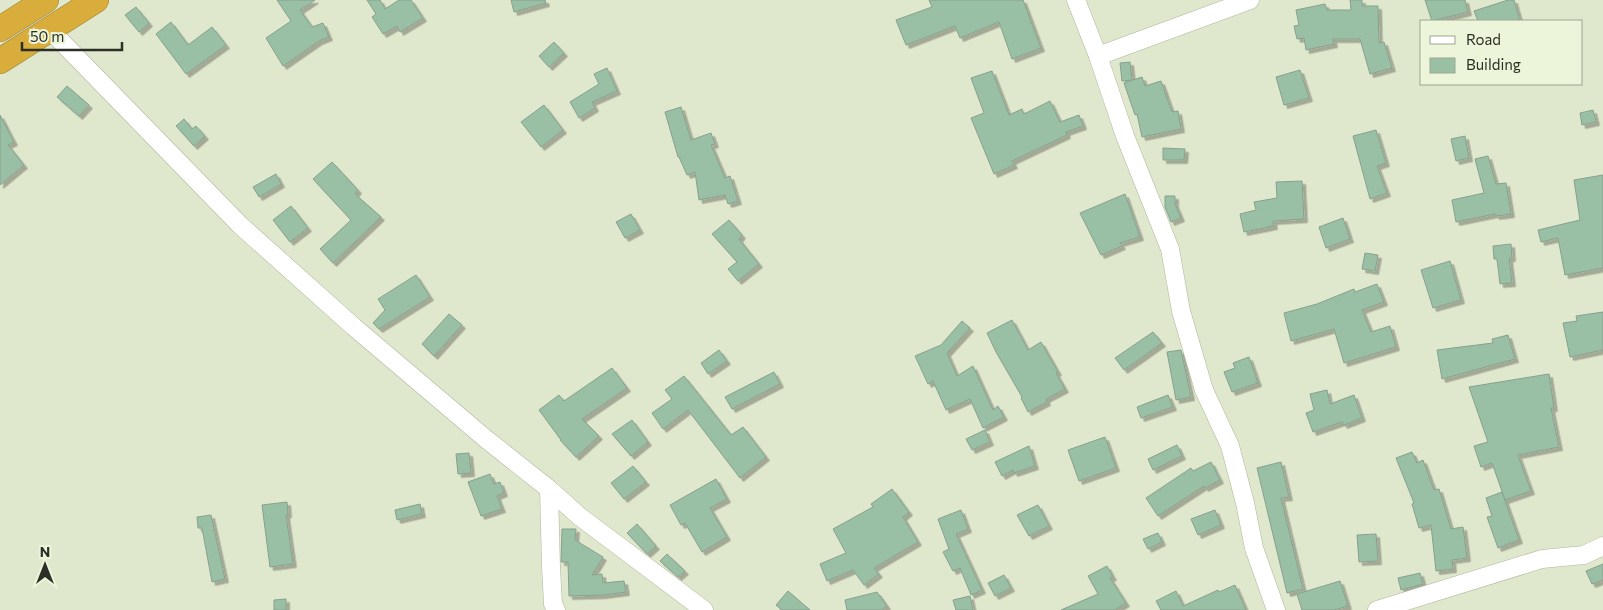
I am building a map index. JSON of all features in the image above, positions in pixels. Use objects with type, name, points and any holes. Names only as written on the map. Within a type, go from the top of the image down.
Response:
[{"type":"highway","points":[[0,29],[46,0]]},
{"type":"highway","points":[[0,61],[96,0]]},
{"type":"street","points":[[1076,0],[1098,56],[1125,136],[1170,249],[1181,311],[1204,390],[1230,446],[1246,503],[1254,548],[1276,610]]},
{"type":"street","points":[[1098,56],[1250,0]]},
{"type":"street","points":[[50,30],[240,225],[354,327],[579,516],[704,610]]},
{"type":"street","points":[[549,489],[553,604],[556,610]]},
{"type":"street","points":[[1376,610],[1542,559],[1584,555],[1603,546]]},
{"type":"building","points":[[277,0],[315,0],[300,10],[312,27],[323,23],[329,37],[319,41],[283,66],[266,38],[291,21]]},
{"type":"building","points":[[367,0],[380,0],[385,9],[399,0],[411,0],[423,18],[400,32],[397,26],[383,34],[372,17],[376,14]]},
{"type":"building","points":[[511,0],[545,0],[546,3],[514,12]]},
{"type":"building","points":[[929,0],[1023,0],[1041,48],[1012,59],[999,22],[960,38],[955,26],[906,45],[896,20],[932,7]]},
{"type":"building","points":[[1350,0],[1362,0],[1362,6],[1378,6],[1379,43],[1384,42],[1392,68],[1370,74],[1360,39],[1333,39],[1334,44],[1306,50],[1304,38],[1297,39],[1294,26],[1299,25],[1296,10],[1325,4],[1327,10],[1351,10]]},
{"type":"building","points":[[1425,0],[1465,0],[1468,12],[1432,20]]},
{"type":"building","points":[[1508,0],[1514,0],[1520,20],[1478,20],[1474,11]]},
{"type":"building","points":[[136,7],[149,23],[139,32],[125,15]]},
{"type":"building","points":[[171,22],[188,45],[212,27],[226,45],[186,74],[156,34]]},
{"type":"building","points":[[554,42],[564,53],[549,67],[539,56]]},
{"type":"building","points":[[1130,62],[1132,80],[1122,81],[1120,63]]},
{"type":"building","points":[[607,68],[617,91],[592,102],[595,108],[579,118],[570,102],[599,84],[594,74]]},
{"type":"building","points":[[1300,70],[1309,98],[1284,105],[1276,77]]},
{"type":"building","points":[[992,71],[1009,115],[1022,109],[1024,114],[1050,101],[1060,122],[1079,115],[1083,126],[1066,132],[1067,135],[1012,161],[1014,165],[994,174],[971,118],[984,113],[971,78]]},
{"type":"building","points":[[1142,77],[1145,86],[1161,81],[1172,112],[1178,111],[1181,129],[1142,137],[1137,114],[1135,115],[1124,83]]},
{"type":"building","points":[[67,86],[89,105],[79,116],[57,97]]},
{"type":"building","points":[[544,105],[563,130],[541,147],[521,122]]},
{"type":"building","points":[[681,107],[691,140],[711,133],[715,144],[711,145],[725,178],[730,176],[738,201],[728,204],[725,195],[699,200],[695,172],[687,175],[678,157],[665,112]]},
{"type":"building","points":[[1593,110],[1596,122],[1582,125],[1580,113]]},
{"type":"building","points":[[0,115],[14,142],[8,145],[24,165],[0,185]]},
{"type":"building","points":[[184,119],[192,129],[196,126],[205,136],[194,146],[176,126]]},
{"type":"building","points":[[1376,130],[1386,163],[1377,166],[1387,193],[1370,199],[1353,136]]},
{"type":"building","points":[[1465,136],[1469,158],[1456,161],[1451,139]]},
{"type":"building","points":[[1163,148],[1185,149],[1184,160],[1163,160]]},
{"type":"building","points":[[1488,156],[1496,184],[1506,183],[1511,214],[1496,216],[1495,214],[1456,222],[1452,200],[1484,193],[1475,159]]},
{"type":"building","points":[[332,162],[358,190],[355,194],[381,217],[333,263],[320,249],[351,220],[313,179]]},
{"type":"building","points":[[276,174],[281,184],[259,197],[253,187]]},
{"type":"building","points":[[1603,175],[1603,268],[1565,275],[1558,238],[1541,242],[1538,230],[1580,220],[1574,180]]},
{"type":"building","points":[[1302,181],[1304,219],[1273,221],[1274,226],[1244,232],[1240,214],[1256,210],[1254,202],[1277,198],[1276,182]]},
{"type":"building","points":[[1125,194],[1140,237],[1120,243],[1122,246],[1101,255],[1080,213]]},
{"type":"building","points":[[1165,196],[1175,196],[1175,204],[1181,218],[1171,222],[1165,207]]},
{"type":"building","points":[[291,206],[308,228],[290,242],[273,220]]},
{"type":"building","points":[[631,214],[640,230],[625,238],[616,222]]},
{"type":"building","points":[[1343,218],[1350,239],[1326,248],[1319,227]]},
{"type":"building","points":[[729,220],[742,235],[739,239],[759,264],[738,281],[728,269],[737,262],[712,234]]},
{"type":"building","points":[[1511,244],[1512,258],[1509,258],[1512,283],[1500,284],[1497,259],[1494,259],[1493,246]]},
{"type":"building","points":[[1365,253],[1378,255],[1375,271],[1362,269]]},
{"type":"building","points":[[1450,261],[1461,300],[1433,308],[1421,270]]},
{"type":"building","points":[[416,275],[430,297],[379,329],[373,323],[385,310],[378,299]]},
{"type":"building","points":[[1377,284],[1384,302],[1362,310],[1371,332],[1390,326],[1396,347],[1344,363],[1334,329],[1291,341],[1284,313],[1317,304],[1354,289],[1355,292]]},
{"type":"building","points":[[1603,312],[1603,350],[1570,357],[1563,323],[1577,321],[1576,316]]},
{"type":"building","points":[[449,314],[462,325],[434,356],[422,344]]},
{"type":"building","points":[[1012,320],[1028,350],[1041,342],[1065,389],[1046,399],[1047,402],[1028,412],[1022,397],[987,333]]},
{"type":"building","points":[[962,321],[970,328],[947,353],[957,376],[973,366],[993,410],[998,406],[1004,417],[983,428],[970,399],[946,410],[933,381],[928,384],[915,356],[941,345]]},
{"type":"building","points":[[1153,332],[1162,343],[1124,370],[1115,358]]},
{"type":"building","points":[[1508,335],[1515,359],[1442,379],[1437,350],[1493,343],[1492,339]]},
{"type":"building","points":[[719,350],[727,361],[708,374],[701,363]]},
{"type":"building","points":[[1181,350],[1191,397],[1176,400],[1167,352]]},
{"type":"building","points":[[1249,357],[1258,383],[1232,392],[1224,372],[1235,368],[1233,363]]},
{"type":"building","points":[[612,368],[627,388],[582,419],[599,436],[576,457],[560,440],[539,410],[559,395],[564,401]]},
{"type":"building","points":[[774,372],[780,384],[732,409],[725,397]]},
{"type":"building","points":[[1549,374],[1554,408],[1551,408],[1559,447],[1518,455],[1531,491],[1505,500],[1492,463],[1481,467],[1474,446],[1488,442],[1469,387]]},
{"type":"building","points":[[684,376],[731,435],[743,427],[766,457],[740,478],[688,410],[663,429],[652,413],[672,399],[665,390]]},
{"type":"building","points":[[1327,390],[1330,404],[1354,395],[1362,418],[1344,425],[1342,422],[1313,432],[1306,413],[1314,410],[1310,394]]},
{"type":"building","points":[[1168,395],[1173,407],[1141,418],[1137,407]]},
{"type":"building","points":[[632,420],[648,442],[631,456],[612,434]]},
{"type":"building","points":[[985,430],[990,442],[972,450],[966,439]]},
{"type":"building","points":[[1105,437],[1116,468],[1079,481],[1068,450]]},
{"type":"building","points":[[1177,445],[1182,456],[1153,470],[1148,459]]},
{"type":"building","points":[[1029,446],[1035,466],[1014,473],[1013,470],[1002,476],[995,462]]},
{"type":"building","points":[[1412,452],[1417,463],[1423,460],[1434,490],[1439,489],[1451,529],[1463,527],[1467,558],[1452,560],[1453,569],[1436,571],[1431,525],[1419,528],[1412,504],[1414,503],[1396,458]]},
{"type":"building","points":[[469,453],[471,473],[458,474],[456,454]]},
{"type":"building","points":[[1211,462],[1220,480],[1205,488],[1204,486],[1158,516],[1146,498],[1191,468],[1193,471]]},
{"type":"building","points":[[1281,462],[1289,497],[1281,498],[1303,589],[1287,593],[1257,468]]},
{"type":"building","points":[[633,466],[646,482],[624,499],[611,483]]},
{"type":"building","points":[[490,474],[494,484],[500,482],[504,493],[497,496],[502,509],[481,516],[468,482]]},
{"type":"building","points":[[716,479],[727,499],[710,508],[727,537],[702,552],[685,523],[681,525],[670,505]]},
{"type":"building","points":[[892,489],[909,512],[903,517],[918,542],[874,568],[879,574],[864,585],[853,570],[827,581],[820,564],[846,553],[833,529],[873,507],[871,504]]},
{"type":"building","points":[[1502,492],[1519,540],[1498,548],[1487,517],[1492,516],[1486,498]]},
{"type":"building","points":[[287,502],[288,514],[286,515],[293,564],[270,567],[262,505]]},
{"type":"building","points":[[420,504],[422,514],[397,520],[395,510]]},
{"type":"building","points":[[1038,505],[1049,526],[1029,536],[1017,515]]},
{"type":"building","points":[[961,510],[968,529],[956,534],[982,590],[971,595],[960,568],[953,571],[943,552],[949,549],[938,519]]},
{"type":"building","points":[[1215,510],[1221,525],[1198,535],[1191,519]]},
{"type":"building","points":[[211,515],[225,579],[212,582],[202,528],[198,528],[197,517]]},
{"type":"building","points":[[637,524],[656,546],[647,554],[627,533]]},
{"type":"building","points":[[562,529],[576,529],[575,540],[603,557],[592,575],[602,574],[603,583],[624,581],[626,592],[569,596],[568,562],[561,562]]},
{"type":"building","points":[[1158,533],[1162,542],[1148,549],[1143,539]]},
{"type":"building","points":[[1376,534],[1378,561],[1359,562],[1357,535]]},
{"type":"building","points":[[667,554],[685,571],[678,577],[660,561]]},
{"type":"building","points":[[1603,564],[1603,580],[1592,584],[1586,571]]},
{"type":"building","points":[[1107,566],[1113,577],[1110,578],[1126,603],[1115,610],[1061,610],[1098,594],[1088,576]]},
{"type":"building","points":[[1420,573],[1423,584],[1401,590],[1398,578]]},
{"type":"building","points":[[1004,575],[1011,588],[995,596],[988,583]]},
{"type":"building","points":[[1340,581],[1348,606],[1334,610],[1302,610],[1297,594]]},
{"type":"building","points":[[1235,585],[1246,610],[1161,610],[1156,601],[1176,591],[1183,606],[1218,590],[1219,592]]},
{"type":"building","points":[[788,591],[810,610],[782,610],[776,605]]},
{"type":"building","points":[[877,592],[887,606],[881,610],[847,610],[845,600]]},
{"type":"building","points":[[970,596],[973,610],[956,610],[953,600]]},
{"type":"building","points":[[286,599],[286,610],[274,610],[274,600]]}]
